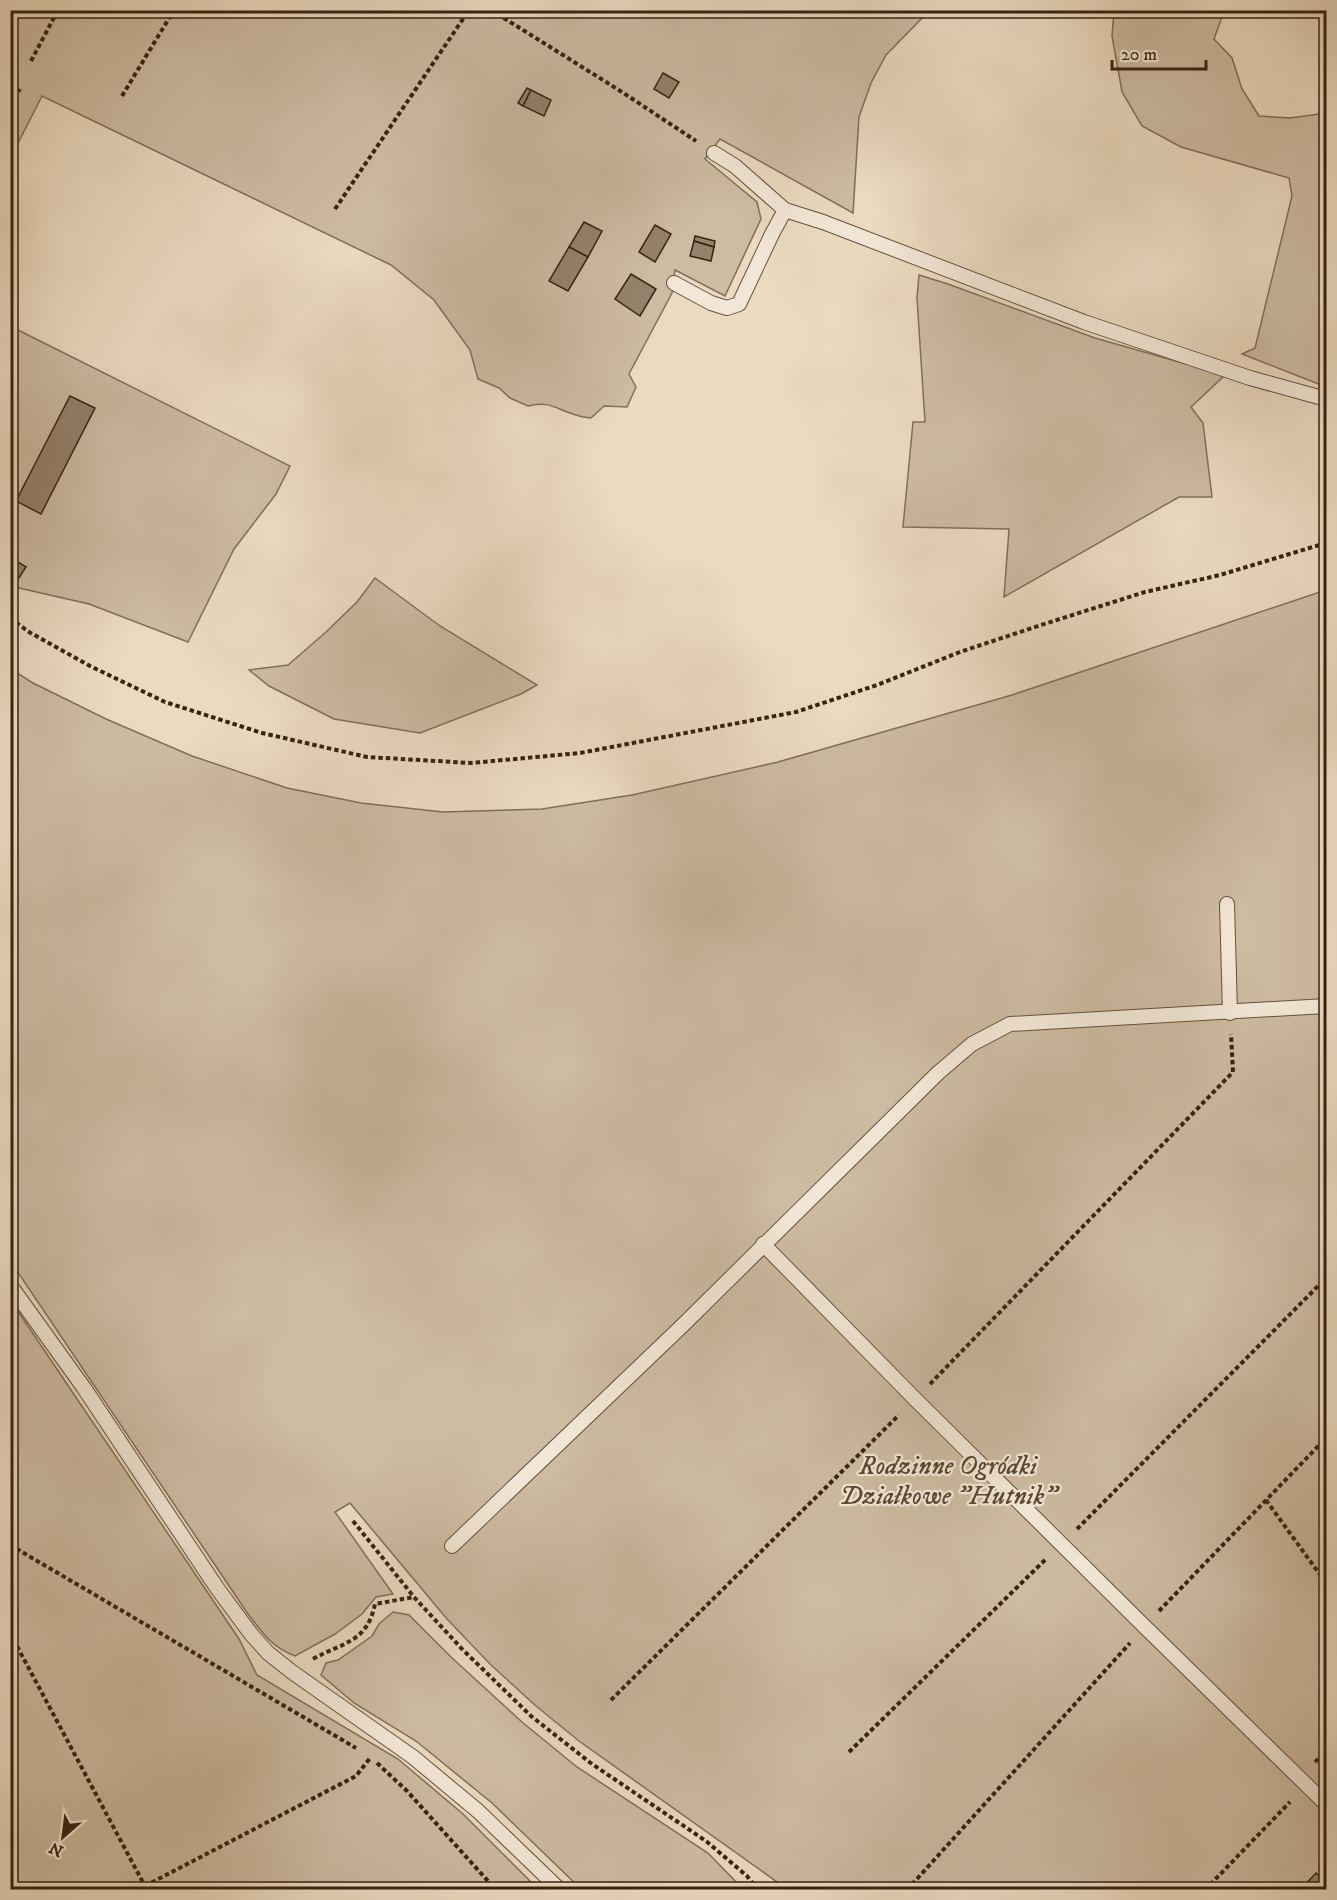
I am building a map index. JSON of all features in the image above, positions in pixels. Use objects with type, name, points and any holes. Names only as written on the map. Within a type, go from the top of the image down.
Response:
[{"type":"lane","points":[[714,153],[735,166],[785,210],[930,262],[1084,322],[1250,378],[1326,399]]},
{"type":"lane","points":[[674,283],[711,303],[727,308],[738,304],[785,210]]},
{"type":"lane","points":[[1227,904],[1230,1013]]},
{"type":"lane","points":[[452,1546],[683,1325],[938,1073],[972,1044],[1010,1024],[1326,1006]]},
{"type":"lane","points":[[763,1244],[915,1399],[1326,1804]]},
{"type":"lane","points":[[10,1285],[84,1388],[217,1588],[268,1653],[413,1757],[478,1810],[560,1890]]},
{"type":"path","points":[[31,61],[58,10]]},
{"type":"path","points":[[122,96],[174,10]]},
{"type":"path","points":[[335,209],[470,10]]},
{"type":"path","points":[[491,10],[714,153]]},
{"type":"path","points":[[10,104],[20,89]]},
{"type":"path","points":[[11,618],[29,632],[90,666],[165,702],[262,733],[367,757],[471,763],[580,753],[796,712],[835,700],[1041,624],[1145,592],[1220,574],[1326,543]]},
{"type":"path","points":[[611,1700],[915,1399],[1233,1072],[1230,1013]]},
{"type":"path","points":[[849,1752],[1062,1544],[1326,1278]]},
{"type":"path","points":[[908,1890],[1144,1626],[1326,1438]]},
{"type":"path","points":[[1266,1500],[1326,1583]]},
{"type":"path","points":[[353,1521],[414,1597],[462,1649],[531,1716],[592,1764],[706,1841],[747,1876],[758,1890]]},
{"type":"path","points":[[10,1545],[360,1750]]},
{"type":"path","points":[[292,1672],[352,1640],[364,1631],[371,1621],[375,1605],[414,1597]]},
{"type":"path","points":[[10,1633],[146,1888],[356,1776],[371,1756],[407,1791],[496,1890]]},
{"type":"path","points":[[1205,1890],[1307,1784]]},
{"type":"green space","points":[[11,11],[929,11],[886,55],[871,83],[859,117],[853,213],[720,139],[705,159],[757,202],[761,219],[725,296],[675,270],[672,293],[629,374],[636,387],[627,407],[604,406],[591,418],[578,416],[548,405],[528,406],[510,398],[499,388],[478,379],[470,350],[434,300],[391,265],[42,96],[11,157]]},
{"type":"green space","points":[[1114,11],[1224,11],[1214,39],[1232,58],[1242,89],[1259,116],[1290,118],[1326,113],[1326,387],[1242,354],[1255,348],[1292,196],[1289,178],[1181,147],[1142,126],[1122,92],[1112,36]]},
{"type":"green space","points":[[919,275],[1095,338],[1225,375],[1191,407],[1203,423],[1212,497],[1179,497],[1004,597],[1009,529],[903,527],[913,422],[925,422],[917,298]]},
{"type":"green space","points":[[10,326],[290,466],[276,494],[234,549],[188,642],[89,604],[19,588],[11,582]]},
{"type":"green space","points":[[375,578],[440,626],[537,685],[521,694],[420,733],[334,719],[269,686],[249,670],[288,665],[357,602]]},
{"type":"green space","name":"Rodzinne Ogródki Działkowe \"Hutnik\"","points":[[1326,590],[1326,1889],[787,1889],[579,1741],[536,1706],[490,1664],[447,1619],[350,1503],[335,1512],[393,1594],[376,1597],[362,1614],[335,1634],[295,1656],[268,1639],[248,1614],[11,1262],[11,669],[33,683],[106,719],[192,756],[287,788],[361,803],[443,812],[542,809],[632,795],[778,762],[1012,695]]},
{"type":"green space","points":[[11,1301],[239,1639],[257,1675],[398,1759],[463,1814],[538,1889],[11,1889]]},
{"type":"green space","points":[[393,1612],[409,1615],[522,1722],[577,1767],[708,1853],[743,1889],[581,1889],[492,1803],[416,1741],[354,1703],[321,1675],[326,1663],[338,1660],[372,1636],[379,1624]]},
{"type":"building","points":[[663,73],[679,82],[669,98],[654,89]]},
{"type":"building","points":[[527,88],[531,90],[523,106],[518,103]]},
{"type":"building","points":[[531,90],[551,100],[544,116],[523,106]]},
{"type":"building","points":[[584,222],[602,231],[588,257],[569,247]]},
{"type":"building","points":[[655,225],[671,234],[655,262],[639,252]]},
{"type":"building","points":[[695,236],[715,241],[714,247],[694,241]]},
{"type":"building","points":[[694,241],[714,247],[711,261],[690,256]]},
{"type":"building","points":[[569,247],[588,257],[568,291],[549,281]]},
{"type":"building","points":[[631,274],[656,289],[640,316],[615,299]]},
{"type":"building","points":[[10,366],[17,370],[10,384]]},
{"type":"building","points":[[70,396],[95,408],[41,514],[16,501]]},
{"type":"building","points":[[10,557],[26,567],[15,584],[10,581]]},
{"type":"building","points":[[1316,1873],[1326,1883],[1324,1890],[1300,1890]]}]
